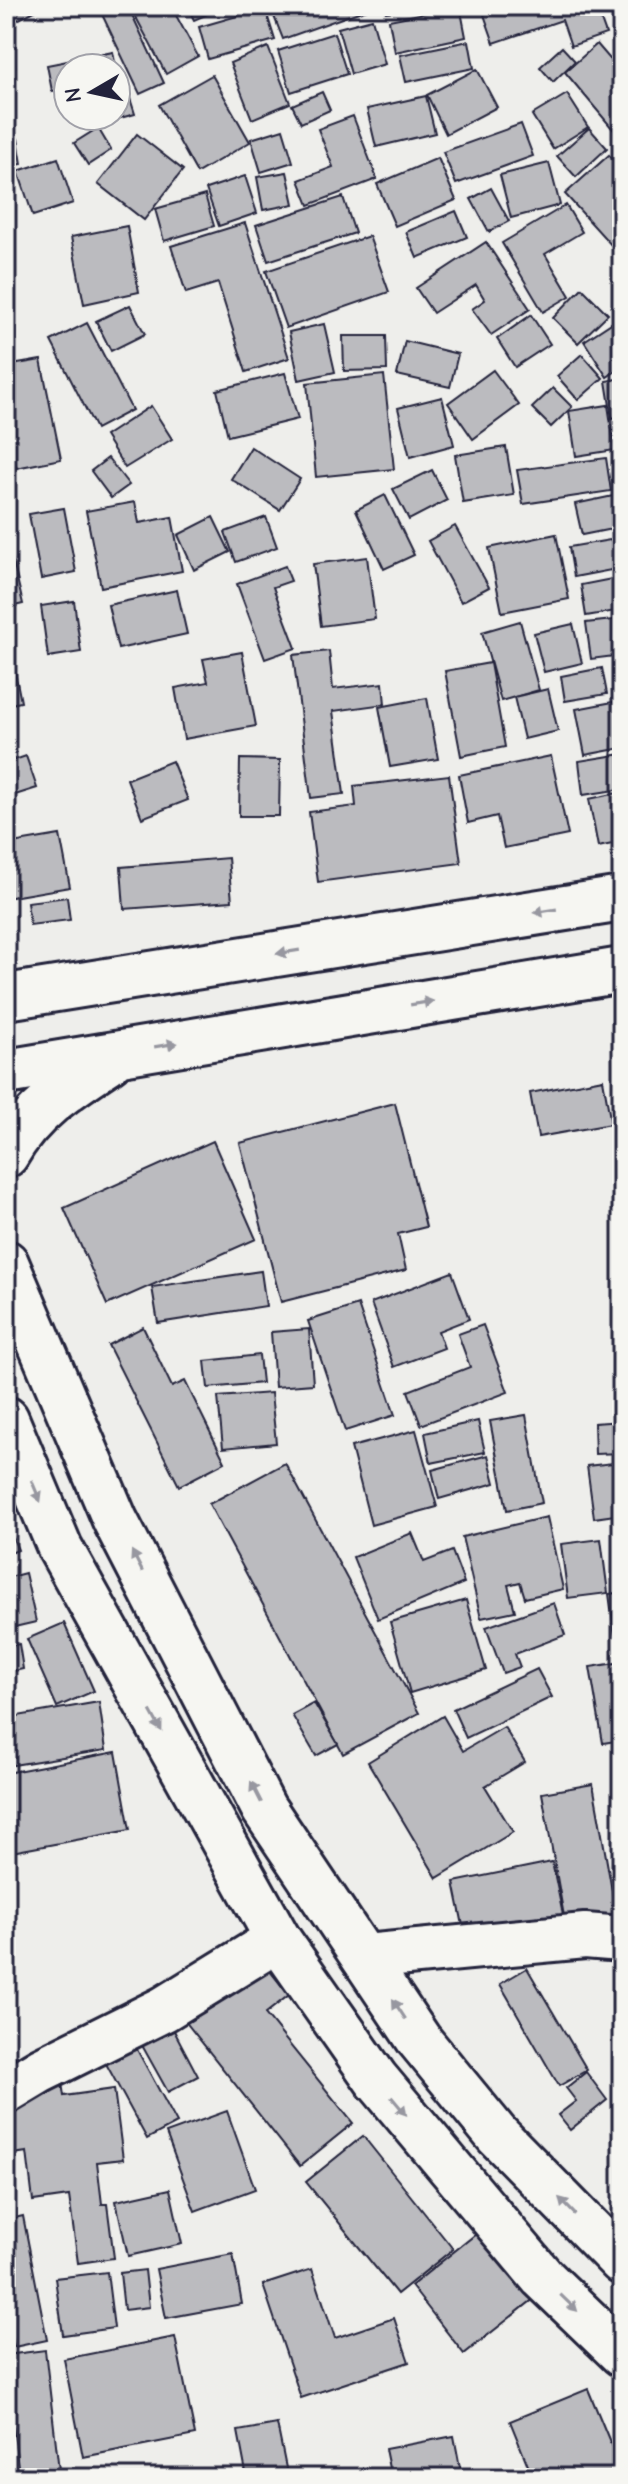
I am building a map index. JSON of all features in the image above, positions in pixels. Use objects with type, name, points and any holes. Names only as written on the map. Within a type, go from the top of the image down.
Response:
[{"type":"street","points":[[6,997],[622,899]]},
{"type":"street","points":[[6,1072],[622,970]]},
{"type":"street","points":[[6,1155],[18,1133],[54,1098],[120,1053]]},
{"type":"street","points":[[6,1263],[115,1520],[264,1809],[419,2040],[497,2135],[622,2262]]},
{"type":"street","points":[[6,1419],[60,1548],[278,1939],[376,2079],[542,2277],[622,2354]]},
{"type":"street","points":[[365,1957],[585,1936],[622,1939]]},
{"type":"street","points":[[6,2091],[41,2070],[164,2009],[278,1939]]},
{"type":"building","points":[[6,6],[44,6],[8,25]]},
{"type":"building","points":[[98,6],[128,6],[164,83],[140,94],[132,77],[132,52],[120,52]]},
{"type":"building","points":[[130,6],[171,6],[198,56],[166,74]]},
{"type":"building","points":[[187,6],[226,6],[194,20]]},
{"type":"building","points":[[270,6],[370,6],[370,8],[283,39]]},
{"type":"building","points":[[385,6],[425,6],[425,8],[386,12]]},
{"type":"building","points":[[460,6],[466,37],[395,52],[389,20]]},
{"type":"building","points":[[481,6],[596,6],[606,34],[571,46],[562,20],[494,43]]},
{"type":"building","points":[[606,6],[622,6],[622,34]]},
{"type":"building","points":[[265,8],[275,40],[208,59],[199,27]]},
{"type":"building","points":[[372,19],[385,64],[351,74],[338,28]]},
{"type":"building","points":[[6,32],[11,32],[15,66],[6,66]]},
{"type":"building","points":[[334,33],[347,74],[291,92],[278,51]]},
{"type":"building","points":[[469,41],[474,68],[406,82],[400,55]]},
{"type":"building","points":[[597,44],[622,73],[622,140],[565,72]]},
{"type":"building","points":[[268,47],[290,103],[252,119],[230,63]]},
{"type":"building","points":[[562,47],[575,61],[553,82],[540,67]]},
{"type":"building","points":[[52,64],[52,91],[47,65]]},
{"type":"building","points":[[477,69],[497,107],[446,134],[427,95]]},
{"type":"building","points":[[212,75],[250,142],[197,173],[159,105]]},
{"type":"building","points":[[322,92],[330,110],[301,123],[292,105]]},
{"type":"building","points":[[567,94],[588,127],[553,149],[532,115]]},
{"type":"building","points":[[426,96],[435,133],[376,147],[367,109]]},
{"type":"building","points":[[353,116],[377,179],[309,205],[299,180],[333,167],[318,129]]},
{"type":"building","points":[[521,124],[533,156],[456,184],[443,152]]},
{"type":"building","points":[[589,128],[607,148],[576,177],[557,156]]},
{"type":"building","points":[[283,129],[293,162],[261,172],[251,139]]},
{"type":"building","points":[[92,132],[100,132],[111,150],[88,165],[74,143]]},
{"type":"building","points":[[137,134],[183,170],[144,220],[98,184]]},
{"type":"building","points":[[18,139],[22,164],[6,167],[6,141]]},
{"type":"building","points":[[609,155],[622,169],[622,257],[565,194]]},
{"type":"building","points":[[58,158],[73,203],[33,216],[18,171]]},
{"type":"building","points":[[438,158],[456,200],[395,226],[377,184]]},
{"type":"building","points":[[549,163],[560,205],[511,218],[500,175]]},
{"type":"building","points":[[287,172],[294,204],[263,210],[257,177]]},
{"type":"building","points":[[245,176],[257,213],[219,226],[206,189]]},
{"type":"building","points":[[491,188],[509,221],[489,232],[471,199]]},
{"type":"building","points":[[205,195],[214,226],[164,241],[155,209]]},
{"type":"building","points":[[343,197],[355,233],[268,261],[256,225]]},
{"type":"building","points":[[566,205],[582,232],[545,254],[570,296],[543,312],[502,243]]},
{"type":"building","points":[[456,211],[467,237],[417,258],[406,232]]},
{"type":"building","points":[[245,223],[289,358],[246,372],[218,283],[186,293],[171,246]]},
{"type":"building","points":[[127,226],[139,292],[84,304],[71,237]]},
{"type":"building","points":[[369,236],[389,292],[286,328],[266,271]]},
{"type":"building","points":[[486,242],[530,309],[491,335],[472,309],[485,300],[476,285],[433,313],[416,288]]},
{"type":"building","points":[[582,288],[608,314],[578,343],[553,318]]},
{"type":"building","points":[[130,305],[145,334],[111,351],[96,321]]},
{"type":"building","points":[[531,315],[550,344],[515,367],[497,339]]},
{"type":"building","points":[[619,318],[622,323],[622,367],[607,377],[584,341]]},
{"type":"building","points":[[87,323],[132,410],[96,429],[51,341]]},
{"type":"building","points":[[324,324],[335,372],[299,380],[289,332]]},
{"type":"building","points":[[343,336],[386,336],[387,370],[344,371]]},
{"type":"building","points":[[405,341],[458,354],[450,387],[397,375]]},
{"type":"building","points":[[582,354],[603,378],[578,400],[557,376]]},
{"type":"building","points":[[41,360],[61,459],[16,468],[6,416],[6,366]]},
{"type":"building","points":[[493,370],[519,405],[473,439],[448,403]]},
{"type":"building","points":[[285,373],[298,419],[228,436],[217,390]]},
{"type":"building","points":[[384,375],[394,469],[316,477],[307,383]]},
{"type":"building","points":[[622,378],[622,416],[612,418],[606,381]]},
{"type":"building","points":[[553,388],[572,407],[551,427],[532,408]]},
{"type":"building","points":[[442,397],[454,445],[410,457],[398,408]]},
{"type":"building","points":[[608,405],[615,450],[576,456],[569,411]]},
{"type":"building","points":[[151,406],[172,439],[125,468],[105,436]]},
{"type":"building","points":[[622,432],[622,475],[621,475],[615,433]]},
{"type":"building","points":[[251,447],[300,479],[280,510],[231,479]]},
{"type":"building","points":[[506,447],[514,495],[463,503],[455,455]]},
{"type":"building","points":[[108,458],[129,485],[111,498],[91,471]]},
{"type":"building","points":[[606,458],[611,491],[523,504],[517,470]]},
{"type":"building","points":[[432,470],[447,500],[409,520],[393,489]]},
{"type":"building","points":[[385,495],[414,555],[384,569],[356,510]]},
{"type":"building","points":[[618,495],[622,527],[582,535],[575,504]]},
{"type":"building","points":[[135,502],[139,523],[172,517],[182,571],[101,587],[86,511]]},
{"type":"building","points":[[64,508],[76,572],[41,579],[29,514]]},
{"type":"building","points":[[213,517],[230,552],[194,570],[178,535]]},
{"type":"building","points":[[266,517],[277,547],[236,562],[225,532]]},
{"type":"building","points":[[455,526],[489,587],[461,602],[428,541]]},
{"type":"building","points":[[556,534],[569,599],[502,612],[489,548]]},
{"type":"building","points":[[622,538],[622,568],[574,577],[569,547]]},
{"type":"building","points":[[11,553],[23,604],[6,608],[6,554]]},
{"type":"building","points":[[367,557],[375,619],[321,626],[313,564]]},
{"type":"building","points":[[285,566],[291,581],[273,587],[296,648],[265,659],[237,584]]},
{"type":"building","points":[[622,577],[622,610],[586,616],[581,585]]},
{"type":"building","points":[[177,590],[187,634],[118,649],[108,605]]},
{"type":"building","points":[[74,601],[81,652],[48,657],[41,606]]},
{"type":"building","points":[[622,619],[622,655],[591,659],[586,623]]},
{"type":"building","points":[[520,621],[539,690],[501,701],[482,632]]},
{"type":"building","points":[[573,624],[582,663],[544,672],[534,633]]},
{"type":"building","points":[[6,631],[21,702],[6,705]]},
{"type":"building","points":[[329,651],[333,689],[383,683],[385,704],[333,711],[344,794],[311,798],[293,655]]},
{"type":"building","points":[[242,652],[256,726],[184,739],[175,688],[208,682],[203,659]]},
{"type":"building","points":[[622,662],[622,702],[619,703],[614,663]]},
{"type":"building","points":[[490,663],[505,747],[461,756],[445,671]]},
{"type":"building","points":[[602,668],[607,694],[565,701],[561,676]]},
{"type":"building","points":[[548,689],[558,731],[524,739],[514,697]]},
{"type":"building","points":[[427,698],[438,759],[390,767],[379,707]]},
{"type":"building","points":[[618,701],[622,748],[585,755],[576,709]]},
{"type":"building","points":[[622,754],[622,789],[583,795],[579,761]]},
{"type":"building","points":[[26,756],[37,788],[6,798],[6,763]]},
{"type":"building","points":[[551,756],[568,835],[504,848],[497,816],[468,823],[459,775]]},
{"type":"building","points":[[240,759],[280,760],[279,816],[239,816]]},
{"type":"building","points":[[172,761],[188,800],[142,818],[127,779]]},
{"type":"building","points":[[449,775],[461,863],[318,882],[309,812],[356,806],[354,786]]},
{"type":"building","points":[[622,792],[622,842],[598,847],[589,799]]},
{"type":"building","points":[[60,835],[70,887],[6,898],[6,844]]},
{"type":"building","points":[[228,858],[232,901],[124,909],[121,867]]},
{"type":"building","points":[[67,897],[70,920],[30,925],[27,902]]},
{"type":"building","points":[[603,1079],[611,1124],[538,1137],[530,1093]]},
{"type":"building","points":[[395,1103],[426,1227],[398,1234],[406,1270],[281,1302],[240,1143]]},
{"type":"building","points":[[213,1141],[256,1239],[107,1305],[64,1208]]},
{"type":"building","points":[[261,1271],[266,1306],[158,1323],[152,1287]]},
{"type":"building","points":[[452,1272],[469,1319],[438,1331],[444,1348],[394,1367],[371,1303]]},
{"type":"building","points":[[358,1305],[395,1415],[345,1431],[308,1321]]},
{"type":"building","points":[[483,1325],[508,1392],[421,1425],[408,1391],[470,1367],[458,1334]]},
{"type":"building","points":[[143,1327],[172,1387],[185,1381],[225,1462],[179,1486],[108,1345]]},
{"type":"building","points":[[309,1329],[313,1384],[275,1387],[271,1332]]},
{"type":"building","points":[[259,1355],[262,1383],[208,1388],[205,1361]]},
{"type":"building","points":[[271,1393],[276,1443],[223,1448],[218,1397]]},
{"type":"building","points":[[526,1415],[542,1503],[507,1510],[490,1421]]},
{"type":"building","points":[[478,1421],[485,1452],[431,1463],[425,1433]]},
{"type":"building","points":[[622,1421],[622,1453],[595,1454],[594,1423]]},
{"type":"building","points":[[416,1430],[437,1507],[371,1525],[351,1447]]},
{"type":"building","points":[[488,1455],[495,1483],[439,1499],[432,1470]]},
{"type":"building","points":[[622,1462],[622,1514],[594,1518],[587,1466]]},
{"type":"building","points":[[285,1463],[419,1713],[343,1754],[209,1504]]},
{"type":"building","points":[[547,1517],[563,1589],[525,1598],[520,1582],[508,1585],[515,1611],[481,1618],[462,1537]]},
{"type":"building","points":[[6,1521],[18,1550],[6,1555]]},
{"type":"building","points":[[412,1533],[424,1562],[452,1551],[464,1583],[378,1619],[353,1557]]},
{"type":"building","points":[[601,1539],[608,1593],[568,1598],[561,1544]]},
{"type":"building","points":[[25,1573],[36,1622],[6,1629],[6,1578]]},
{"type":"building","points":[[622,1592],[622,1635],[615,1636],[609,1594]]},
{"type":"building","points":[[466,1600],[486,1670],[410,1693],[390,1622]]},
{"type":"building","points":[[554,1603],[565,1635],[515,1654],[520,1667],[503,1673],[486,1627]]},
{"type":"building","points":[[64,1623],[94,1691],[57,1707],[27,1639]]},
{"type":"building","points":[[19,1644],[23,1669],[6,1673],[6,1647]]},
{"type":"building","points":[[616,1663],[622,1698],[622,1740],[603,1743],[590,1667]]},
{"type":"building","points":[[537,1669],[552,1697],[466,1738],[453,1709]]},
{"type":"building","points":[[99,1702],[106,1750],[7,1766],[6,1718]]},
{"type":"building","points":[[314,1703],[338,1744],[316,1756],[292,1715]]},
{"type":"building","points":[[443,1716],[463,1751],[504,1727],[525,1762],[485,1786],[513,1832],[437,1878],[368,1762]]},
{"type":"building","points":[[116,1752],[130,1830],[6,1853],[6,1773]]},
{"type":"building","points":[[593,1784],[616,1913],[565,1922],[542,1793]]},
{"type":"building","points":[[552,1862],[564,1920],[466,1940],[454,1882]]},
{"type":"building","points":[[249,1945],[289,1995],[265,2014],[353,2123],[300,2166],[173,2006]]},
{"type":"building","points":[[527,1968],[587,2070],[559,2086],[500,1984]]},
{"type":"building","points":[[122,2022],[177,2123],[147,2139],[92,2038]]},
{"type":"building","points":[[170,2023],[198,2076],[168,2092],[139,2040]]},
{"type":"building","points":[[59,2063],[64,2096],[114,2089],[123,2159],[97,2162],[102,2204],[107,2204],[114,2258],[78,2263],[69,2196],[33,2201],[27,2152],[6,2155],[6,2070]]},
{"type":"building","points":[[586,2072],[607,2100],[570,2130],[558,2115],[576,2101],[566,2088]]},
{"type":"building","points":[[227,2111],[255,2189],[195,2211],[166,2133]]},
{"type":"building","points":[[363,2136],[453,2249],[397,2294],[306,2182]]},
{"type":"building","points":[[170,2189],[182,2244],[128,2256],[116,2201]]},
{"type":"building","points":[[23,2216],[47,2340],[14,2347],[6,2308],[6,2220]]},
{"type":"building","points":[[486,2226],[540,2294],[464,2354],[411,2286]]},
{"type":"building","points":[[233,2254],[242,2304],[166,2318],[156,2269]]},
{"type":"building","points":[[312,2269],[335,2338],[394,2318],[409,2362],[301,2398],[263,2285]]},
{"type":"building","points":[[145,2270],[149,2307],[124,2310],[120,2273]]},
{"type":"building","points":[[107,2272],[114,2328],[63,2335],[55,2278]]},
{"type":"building","points":[[175,2337],[195,2435],[83,2457],[64,2359]]},
{"type":"building","points":[[45,2350],[59,2470],[19,2475],[9,2392],[6,2392],[6,2355]]},
{"type":"building","points":[[588,2389],[622,2471],[622,2478],[533,2478],[510,2421]]},
{"type":"building","points":[[277,2424],[288,2478],[247,2478],[238,2431]]},
{"type":"building","points":[[454,2436],[462,2478],[391,2478],[385,2449]]}]
